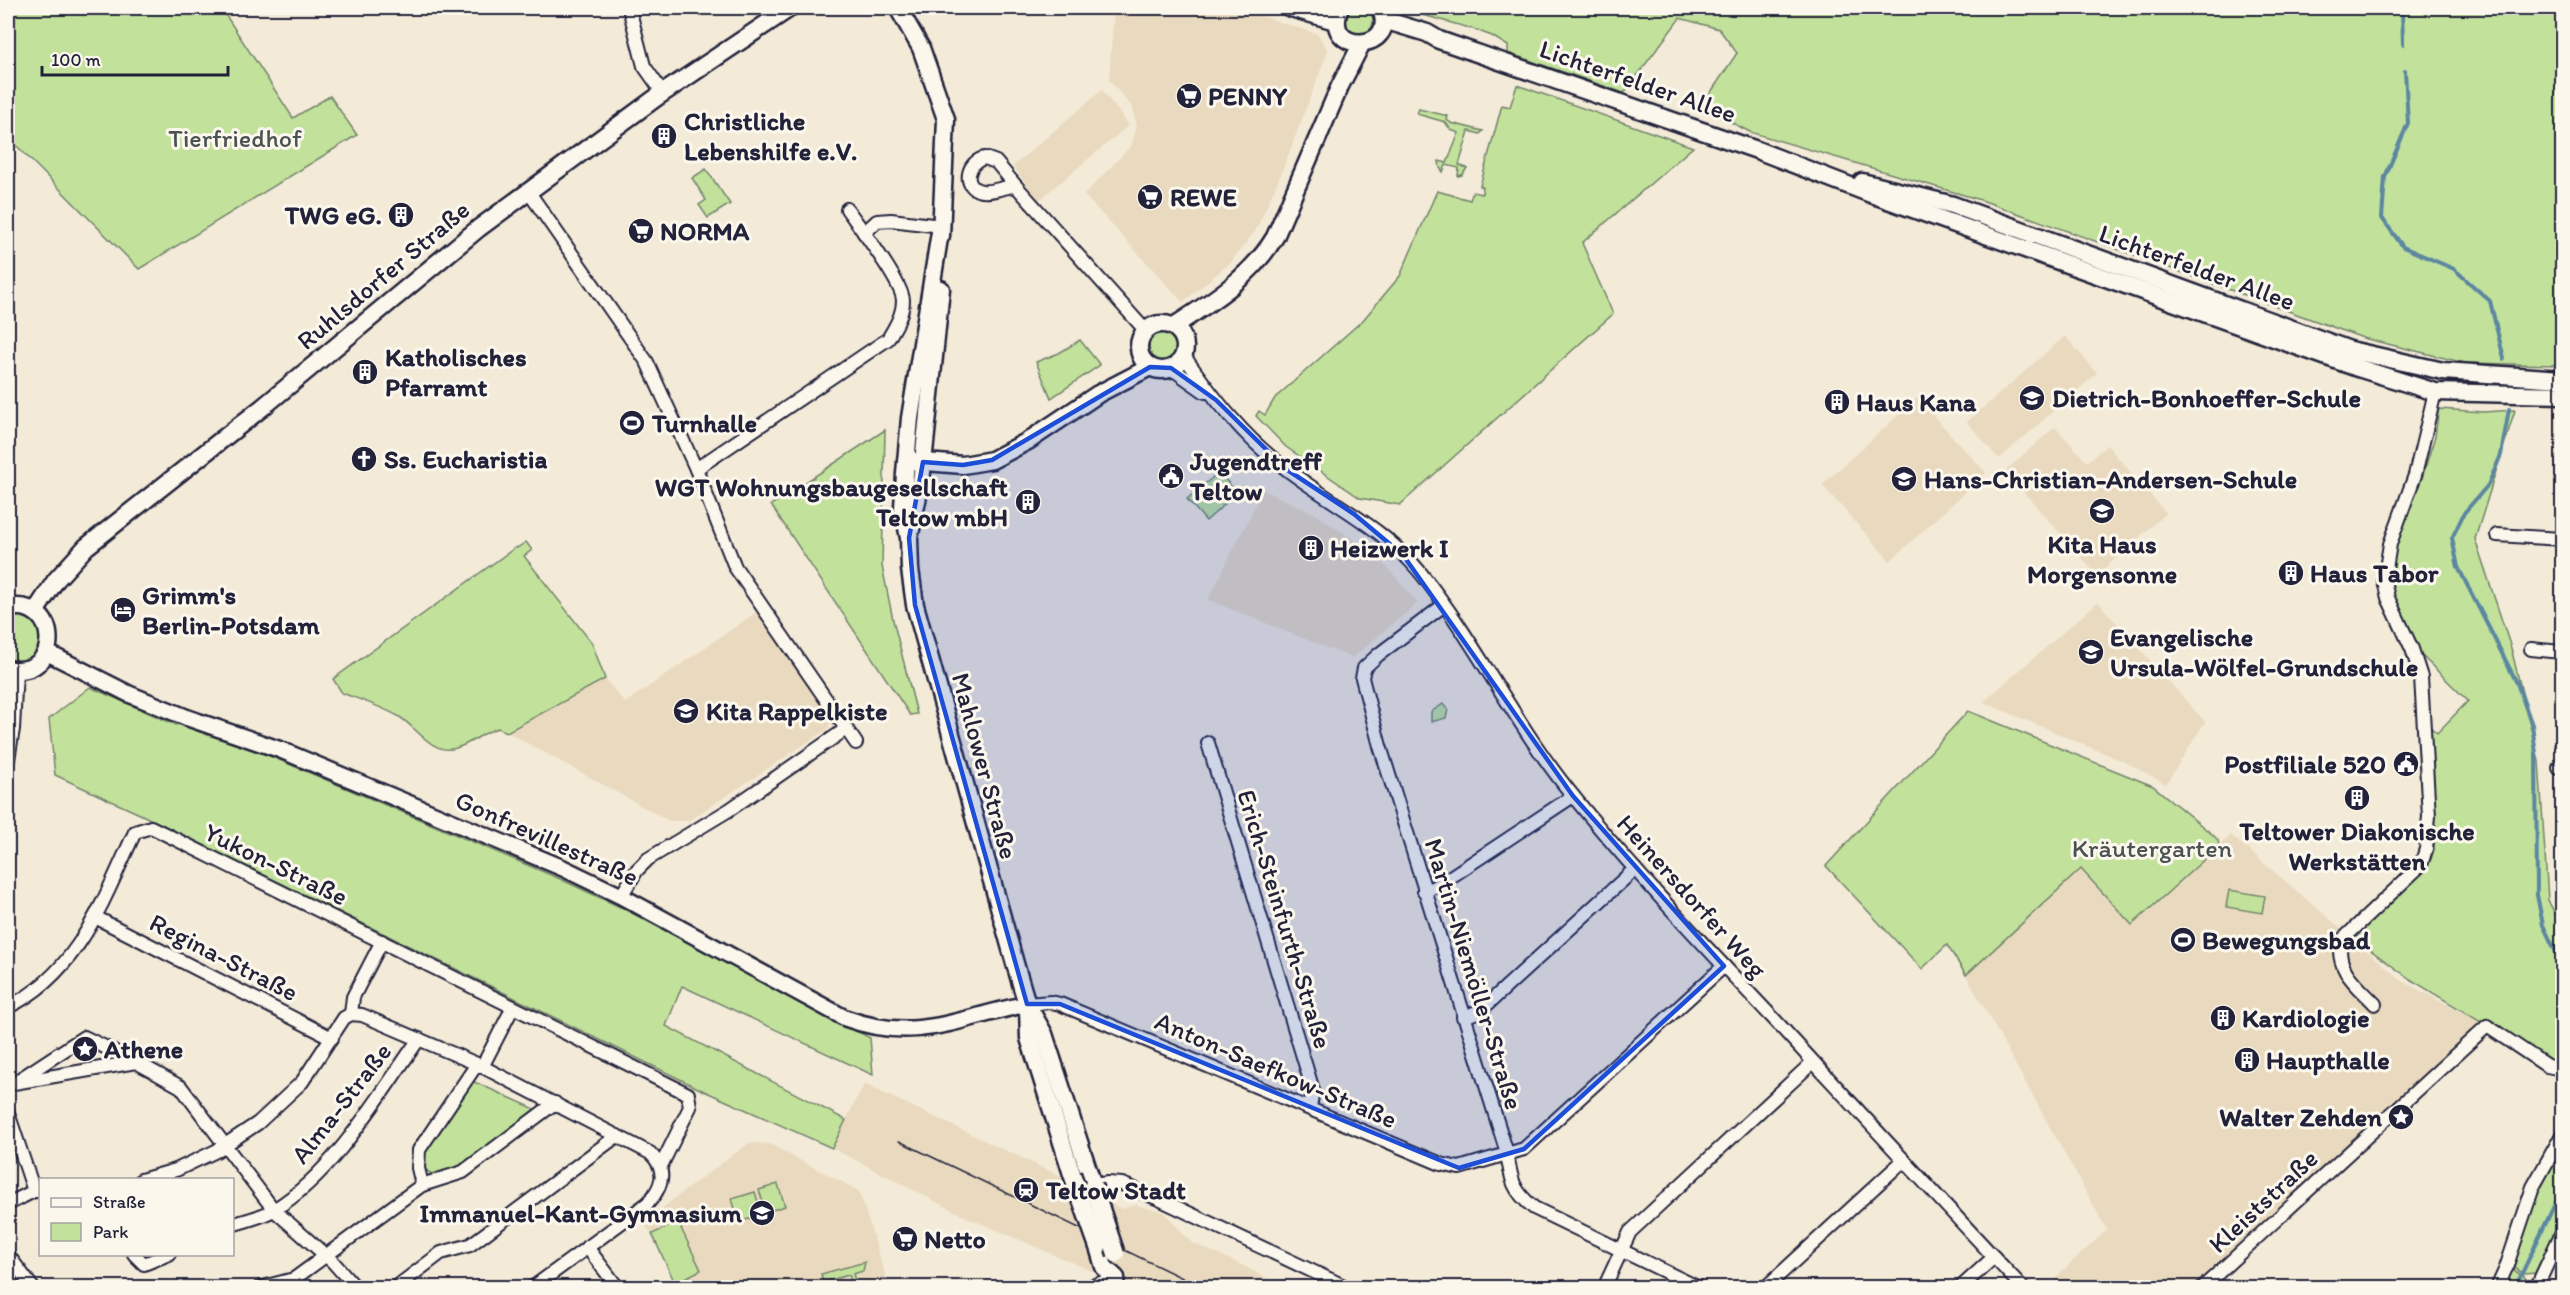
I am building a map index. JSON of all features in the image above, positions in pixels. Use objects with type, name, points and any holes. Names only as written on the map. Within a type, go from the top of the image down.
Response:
[{"type":"main road","name":"Ruhlsdorfer Straße","points":[[35,612],[56,580],[86,547],[247,420],[480,228],[663,93],[790,8]]},
{"type":"main road","name":"Mahlower Straße","points":[[905,11],[921,48],[946,119],[947,142],[941,226],[940,299],[923,462],[916,510],[909,538]]},
{"type":"main road","points":[[1338,11],[1345,38],[1340,86]]},
{"type":"main road","points":[[1345,38],[1362,43],[1373,40],[1382,20]]},
{"type":"main road","name":"Lichterfelder Allee","points":[[1382,20],[1425,43],[1439,40],[1820,173],[1871,194],[2266,336],[2435,392],[2562,396]]},
{"type":"main road","points":[[1181,341],[1159,323],[1145,330],[1139,341],[1145,360],[1164,370],[1171,368],[1181,341],[1219,297],[1251,271],[1275,237],[1340,86],[1362,43]]},
{"type":"main road","name":"Lichterfelder Allee","points":[[1820,173],[1889,187],[1953,205],[2350,350],[2443,371],[2562,380]]},
{"type":"main road","name":"Mahlower Straße","points":[[941,226],[910,418],[906,460],[903,508],[909,538],[910,569],[918,615],[962,781],[1028,1004],[1044,1034],[1116,1254],[1118,1282]]},
{"type":"main road","points":[[906,460],[963,465],[992,460],[1020,446],[1145,360]]},
{"type":"main road","points":[[8,608],[21,607],[35,612],[42,618],[49,634],[46,652],[39,662],[28,669],[12,670]]},
{"type":"main road","name":"Mahlower Straße","points":[[1028,1004],[1029,1038],[1072,1174],[1104,1267],[1118,1282]]},
{"type":"street","points":[[628,8],[644,66],[663,93]]},
{"type":"street","points":[[1289,8],[1338,11]]},
{"type":"street","points":[[1016,186],[1145,330]]},
{"type":"street","points":[[528,191],[646,362],[696,469],[735,567],[856,743]]},
{"type":"street","points":[[696,469],[888,339],[898,322],[903,298],[888,267],[847,209]]},
{"type":"street","points":[[864,233],[877,221],[891,220],[941,226]]},
{"type":"street","points":[[1181,341],[1216,400]]},
{"type":"street","points":[[1171,368],[1216,400]]},
{"type":"street","points":[[2375,1004],[2342,968],[2338,954],[2341,941],[2421,865],[2426,849],[2429,816],[2421,677],[2412,649],[2388,598],[2384,581],[2390,544],[2415,475],[2435,392]]},
{"type":"street","name":"Heinersdorfer Weg","points":[[1216,400],[1277,462],[1354,514],[1419,571],[1444,605],[1524,729],[1573,796],[1635,869],[2023,1287]]},
{"type":"street","points":[[2497,535],[2562,539]]},
{"type":"street","name":"Martin-Niemöller-Straße","points":[[1444,605],[1378,655],[1364,668],[1362,678],[1424,891],[1507,1153],[1510,1172],[1520,1196],[1534,1208],[1699,1287]]},
{"type":"street","points":[[2531,650],[2562,652]]},
{"type":"street","name":"Gonfrevillestraße","points":[[46,652],[129,694],[188,718],[281,750],[562,868],[621,896],[845,1018],[873,1027],[899,1030],[934,1028],[1028,1004]]},
{"type":"street","points":[[8,760],[13,729],[12,670]]},
{"type":"street","points":[[621,896],[637,870],[648,859],[721,815],[846,729]]},
{"type":"street","name":"Erich-Steinfurth-Straße","points":[[1208,743],[1313,1090],[1310,1108]]},
{"type":"street","points":[[1424,891],[1437,886],[1573,796]]},
{"type":"street","name":"Yukon-Straße","points":[[95,916],[135,832],[150,827],[688,1094],[690,1107],[661,1166]]},
{"type":"street","points":[[1463,1017],[1480,1011],[1635,869]]},
{"type":"street","points":[[8,1007],[22,1000],[65,963],[84,939],[95,916]]},
{"type":"street","name":"Regina-Straße","points":[[95,916],[332,1038]]},
{"type":"street","points":[[382,941],[354,997],[351,1014],[362,1015],[420,1039],[555,1102],[650,1153],[661,1166],[660,1188],[648,1203],[532,1287]]},
{"type":"street","name":"Anton-Saefkow-Straße","points":[[1028,1004],[1051,1002],[1060,1004],[1450,1168],[1470,1166],[1524,1149],[1724,966]]},
{"type":"street","points":[[422,1185],[417,1168],[419,1149],[480,1066],[513,1007]]},
{"type":"street","name":"Alma-Straße","points":[[145,1178],[176,1170],[225,1146],[258,1123],[302,1082],[344,1018],[351,1014]]},
{"type":"street","name":"Kleiststraße","points":[[2202,1287],[2487,1026],[2547,1066],[2562,1069]]},
{"type":"street","points":[[12,1083],[84,1037],[181,1087],[274,1210],[333,1262],[356,1287]]},
{"type":"street","name":"Alma-Straße","points":[[234,1224],[274,1210],[313,1180],[333,1158],[420,1039]]},
{"type":"street","points":[[12,1083],[136,1062]]},
{"type":"street","points":[[1604,1287],[1630,1233],[1813,1062]]},
{"type":"street","points":[[259,1287],[291,1283],[422,1185],[463,1172],[555,1102]]},
{"type":"street","points":[[8,1113],[37,1191],[8,1204]]},
{"type":"street","points":[[2497,1287],[2506,1268],[2533,1187],[2562,1135]]},
{"type":"street","points":[[395,1287],[441,1253],[470,1245],[617,1136]]},
{"type":"street","points":[[1765,1287],[1904,1160]]},
{"type":"street","points":[[1093,1185],[1108,1182],[1160,1199],[1348,1287]]},
{"type":"street","points":[[2540,1287],[2537,1286],[2562,1232]]},
{"type":"street","points":[[587,1248],[618,1287]]},
{"type":"street","points":[[8,1255],[33,1287]]},
{"type":"street","points":[[136,1256],[144,1264],[164,1256]]},
{"type":"street","points":[[1960,1287],[1994,1257]]},
{"type":"street","points":[[1086,1287],[1118,1282]]},
{"type":"highlighted area","points":[[1150,367],[1171,368],[1216,400],[1286,469],[1354,514],[1403,555],[1573,796],[1724,966],[1524,1149],[1459,1168],[1060,1004],[1027,1004],[915,605],[909,538],[923,462],[963,465],[992,460],[1134,375]]},
{"type":"shaded area","points":[[1114,8],[1242,10],[1318,34],[1328,51],[1281,174],[1256,230],[1231,262],[1183,302],[1084,195],[1131,146],[1137,126],[1132,107],[1109,80]]},
{"type":"shaded area","points":[[1102,90],[1129,125],[1038,201],[1013,166]]},
{"type":"shaded area","name":"Dietrich-Bonhoeffer-Schule","points":[[2065,336],[2097,373],[1999,459],[1967,422]]},
{"type":"shaded area","name":"Hans-Christian-Andersen-Schule","points":[[1917,398],[1986,473],[1890,561],[1822,485]]},
{"type":"shaded area","name":"Kita Haus Morgensonne","points":[[2055,427],[2087,462],[2107,445],[2166,513],[2097,575],[2005,471]]},
{"type":"shaded area","points":[[1263,490],[1316,514],[1354,540],[1386,566],[1418,603],[1352,658],[1208,600]]},
{"type":"shaded area","name":"Evangelische Ursula-Wölfel-Grundschule","points":[[2098,602],[2205,722],[2166,784],[2125,762],[1983,702]]},
{"type":"shaded area","name":"Kita Rappelkiste","points":[[758,611],[831,719],[828,729],[688,821],[669,821],[507,732],[605,679],[625,703]]},
{"type":"shaded area","points":[[2231,835],[2401,980],[2487,1026],[2204,1287],[2051,1287],[2059,1274],[2107,1230],[1966,975],[2081,869],[2132,924]]},
{"type":"shaded area","points":[[864,1084],[1058,1175],[1122,1209],[1136,1205],[1164,1212],[1191,1242],[1244,1266],[1282,1287],[1129,1287],[966,1217],[832,1148]]},
{"type":"shaded area","name":"Immanuel-Kant-Gymnasium","points":[[749,1143],[769,1144],[859,1191],[889,1287],[677,1287],[652,1234],[644,1224]]},
{"type":"green space","points":[[1359,7],[1369,11],[1373,21],[1369,31],[1359,35],[1349,31],[1345,21],[1349,11]]},
{"type":"green space","name":"Tierfriedhof","points":[[8,8],[221,8],[293,118],[330,96],[357,135],[139,269],[8,137]]},
{"type":"green space","points":[[1398,8],[2562,8],[2562,365],[2465,363],[2363,338],[1984,201],[1750,132],[1701,107],[1737,53],[1719,29],[1680,18],[1624,93],[1508,53],[1508,46],[1492,36]]},
{"type":"green space","points":[[1517,85],[1693,147],[1582,243],[1613,314],[1400,505],[1360,498],[1286,447],[1256,416],[1259,411],[1265,415],[1275,398],[1363,320],[1400,276],[1437,191],[1470,200],[1473,192],[1482,194],[1483,187],[1480,186],[1502,105],[1510,107]]},
{"type":"green space","points":[[1419,109],[1448,116],[1447,120],[1451,123],[1483,131],[1480,134],[1469,131],[1459,165],[1467,168],[1462,175],[1458,176],[1459,168],[1446,165],[1443,172],[1439,161],[1447,163],[1459,133],[1451,130],[1445,122],[1417,114]]},
{"type":"green space","points":[[706,169],[730,204],[708,218],[699,205],[706,200],[692,178]]},
{"type":"green space","points":[[1163,333],[1173,337],[1177,347],[1173,357],[1163,361],[1153,357],[1149,347],[1153,337]]},
{"type":"green space","points":[[1080,340],[1100,365],[1051,398],[1036,362],[1059,353]]},
{"type":"green space","points":[[2439,409],[2483,412],[2515,410],[2475,539],[2511,648],[2539,761],[2548,900],[2562,928],[2562,1066],[2545,1061],[2410,979],[2358,941],[2357,931],[2408,883],[2421,874],[2430,861],[2434,838],[2425,722],[2437,733],[2468,701],[2421,655],[2399,615],[2391,585],[2397,539],[2422,478],[2435,436]]},
{"type":"green space","points":[[885,430],[882,566],[917,714],[910,715],[771,505]]},
{"type":"green space","points":[[1219,472],[1237,493],[1206,521],[1187,499]]},
{"type":"green space","points":[[526,542],[532,550],[524,556],[592,643],[605,679],[507,732],[498,728],[461,746],[447,749],[432,744],[398,716],[342,693],[333,679]]},
{"type":"green space","points":[[19,615],[31,620],[38,627],[41,636],[36,653],[20,662],[8,660],[8,618]]},
{"type":"green space","points":[[90,687],[176,725],[184,722],[277,759],[558,878],[622,908],[870,1038],[873,1075],[682,986],[666,1026],[846,1120],[832,1148],[704,1091],[144,816],[55,775],[49,719]]},
{"type":"green space","points":[[1443,704],[1448,710],[1446,718],[1431,722],[1431,712]]},
{"type":"green space","name":"Kräutergarten","points":[[1968,711],[2153,786],[2213,835],[2218,840],[2219,846],[2132,925],[2081,869],[1966,975],[1947,945],[1922,969],[1826,866]]},
{"type":"green space","points":[[2229,890],[2265,896],[2262,913],[2226,907]]},
{"type":"green space","points":[[472,1081],[533,1108],[534,1112],[470,1161],[455,1169],[432,1174],[422,1165],[426,1147]]},
{"type":"green space","points":[[2562,1146],[2562,1217],[2535,1273],[2524,1274],[2515,1269],[2518,1244],[2532,1208]]},
{"type":"green space","points":[[778,1184],[785,1206],[766,1212],[759,1190]]},
{"type":"green space","points":[[755,1192],[762,1215],[739,1222],[732,1199]]},
{"type":"green space","points":[[678,1222],[701,1270],[675,1283],[652,1234]]},
{"type":"green space","points":[[865,1262],[863,1271],[853,1274],[857,1287],[853,1287],[849,1275],[823,1282],[821,1274]]},
{"type":"green space","points":[[2506,1268],[2523,1275],[2532,1287],[2497,1288]]},
{"type":"waterway","points":[[2402,8],[2403,44]]},
{"type":"waterway","points":[[2405,71],[2408,123],[2385,177],[2382,218],[2403,247],[2454,269],[2490,301],[2504,359]]},
{"type":"waterway","points":[[2509,409],[2501,455],[2488,485],[2464,513],[2452,538],[2458,567],[2517,683],[2532,725],[2536,753],[2537,895],[2543,925],[2562,965]]},
{"type":"waterway","points":[[2515,1288],[2562,1189]]},
{"type":"tram line","points":[[899,1141],[1203,1288]]},
{"type":"place","name":"PENNY","points":[[1189,96]]},
{"type":"place","name":"Christliche Lebenshilfe e.V.","points":[[664,136]]},
{"type":"place","name":"REWE","points":[[1150,197]]},
{"type":"place","name":"TWG eG.","points":[[401,215]]},
{"type":"place","name":"NORMA","points":[[641,231]]},
{"type":"place","name":"Katholisches Pfarramt","points":[[365,372]]},
{"type":"place","name":"Dietrich-Bonhoeffer-Schule","points":[[2032,398]]},
{"type":"place","name":"Haus Kana","points":[[1837,402]]},
{"type":"place","name":"Turnhalle","points":[[632,423]]},
{"type":"place","name":"Ss. Eucharistia","points":[[364,459]]},
{"type":"place","name":"Jugendtreff Teltow","points":[[1171,476]]},
{"type":"place","name":"Hans-Christian-Andersen-Schule","points":[[1904,479]]},
{"type":"place","name":"WGT Wohnungsbaugesellschaft Teltow mbH","points":[[1028,502]]},
{"type":"place","name":"Kita Haus Morgensonne","points":[[2102,511]]},
{"type":"place","name":"Heizwerk I","points":[[1311,548]]},
{"type":"place","name":"Haus Tabor","points":[[2291,573]]},
{"type":"place","name":"Grimm's Berlin-Potsdam","points":[[123,610]]},
{"type":"place","name":"Evangelische Ursula-Wölfel-Grundschule","points":[[2091,652]]},
{"type":"place","name":"Kita Rappelkiste","points":[[686,711]]},
{"type":"place","name":"Postfiliale 520","points":[[2406,764]]},
{"type":"place","name":"Teltower Diakonische Werkstätten","points":[[2357,798]]},
{"type":"place","name":"Bewegungsbad","points":[[2183,940]]},
{"type":"place","name":"Kardiologie","points":[[2223,1018]]},
{"type":"place","name":"Athene","points":[[85,1049]]},
{"type":"place","name":"Haupthalle","points":[[2247,1060]]},
{"type":"place","name":"Walter Zehden","points":[[2401,1117]]},
{"type":"place","name":"Teltow Stadt","points":[[1026,1190]]},
{"type":"place","name":"Immanuel-Kant-Gymnasium","points":[[762,1213]]},
{"type":"place","name":"Netto","points":[[905,1239]]}]
